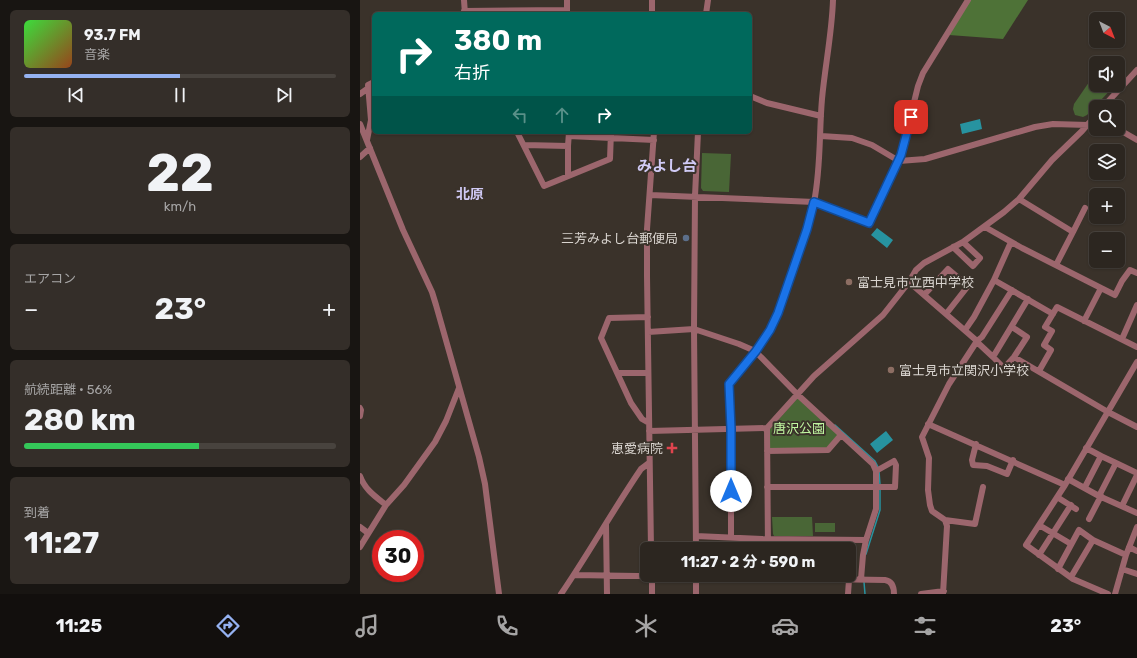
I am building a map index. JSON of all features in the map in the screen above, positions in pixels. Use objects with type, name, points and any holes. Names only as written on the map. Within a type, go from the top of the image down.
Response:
[{"type":"street","points":[[464,0],[464,12],[567,12],[567,0]]},
{"type":"street","points":[[652,0],[652,12]]},
{"type":"street","points":[[706,12],[708,0]]},
{"type":"street","points":[[731,537],[731,429],[729,384],[756,351],[770,330],[783,299],[807,229],[814,202],[821,136],[825,65],[832,26],[833,0]]},
{"type":"street","points":[[650,195],[814,202],[869,223],[899,161],[907,136],[918,86],[923,73],[968,0]]},
{"type":"street","points":[[1109,100],[1137,70]]},
{"type":"street","points":[[367,140],[371,120],[368,85],[372,83]]},
{"type":"street","points":[[360,94],[368,89]]},
{"type":"street","points":[[752,97],[767,103],[821,116]]},
{"type":"street","points":[[360,124],[403,230],[432,292],[479,457],[485,484],[499,594]]},
{"type":"street","points":[[821,136],[852,138],[872,146],[899,161],[925,159],[1035,126],[1053,124],[1088,125]]},
{"type":"street","points":[[768,542],[767,428],[798,396],[814,376],[884,315],[909,282],[916,270],[924,263],[963,242],[985,227],[1019,199],[1052,160],[1088,125]]},
{"type":"street","points":[[1125,133],[1137,140]]},
{"type":"street","points":[[518,134],[544,186],[610,159],[611,135]]},
{"type":"street","points":[[568,176],[569,134],[611,135],[654,140]]},
{"type":"street","points":[[651,542],[647,236],[654,134]]},
{"type":"street","points":[[696,542],[694,330],[695,196],[698,134]]},
{"type":"street","points":[[524,145],[568,146]]},
{"type":"street","points":[[360,157],[370,148]]},
{"type":"street","points":[[1019,199],[1073,232]]},
{"type":"street","points":[[1056,265],[1085,208]]},
{"type":"street","points":[[985,227],[1011,242],[1115,295],[1122,281],[1130,270],[1137,273]]},
{"type":"street","points":[[953,247],[973,266],[980,258],[963,242]]},
{"type":"street","points":[[965,330],[994,280],[1011,242]]},
{"type":"street","points":[[924,295],[948,269],[958,277],[968,286],[946,314]]},
{"type":"street","points":[[994,280],[1053,314]]},
{"type":"street","points":[[909,282],[965,330],[1004,368],[1028,337],[1012,326]]},
{"type":"street","points":[[1084,321],[1101,288]]},
{"type":"street","points":[[983,487],[975,524],[945,520],[932,510],[928,490],[929,458],[922,437],[949,384],[977,341],[982,338],[1012,290]]},
{"type":"street","points":[[992,357],[1028,299]]},
{"type":"street","points":[[1122,339],[1137,305]]},
{"type":"street","points":[[1039,371],[1051,350],[1044,345],[1052,332],[1045,327],[1057,307],[1137,347]]},
{"type":"street","points":[[648,317],[609,318],[601,338],[619,373],[631,403],[642,419],[649,423]]},
{"type":"street","points":[[648,332],[694,330],[756,351],[798,396],[873,464],[878,470],[879,487],[876,509],[863,555],[863,579]]},
{"type":"street","points":[[1014,357],[1108,412],[1137,427]]},
{"type":"street","points":[[1108,594],[1081,583],[1058,569],[1026,545],[1057,497],[1137,362]]},
{"type":"street","points":[[619,373],[648,373]]},
{"type":"street","points":[[360,547],[386,505],[412,475],[435,442],[446,421],[459,388]]},
{"type":"street","points":[[360,408],[360,416]]},
{"type":"street","points":[[928,424],[1066,482],[1084,487],[1137,513]]},
{"type":"street","points":[[649,431],[767,428]]},
{"type":"street","points":[[767,451],[828,450],[841,435]]},
{"type":"street","points":[[976,444],[972,460],[973,465],[987,466],[1007,474],[1013,460]]},
{"type":"street","points":[[1086,448],[1137,474],[1122,506]]},
{"type":"street","points":[[1084,487],[1101,456]]},
{"type":"street","points":[[767,487],[895,487],[896,465],[894,461],[878,470]]},
{"type":"street","points":[[561,594],[583,562],[606,522],[641,469],[649,463]]},
{"type":"street","points":[[1089,519],[1116,463]]},
{"type":"street","points":[[360,476],[362,482],[368,490],[386,505]]},
{"type":"street","points":[[1039,555],[1053,533],[1073,507],[1057,497]]},
{"type":"street","points":[[921,594],[943,593],[947,526],[945,520]]},
{"type":"street","points":[[606,522],[607,594]]},
{"type":"street","points":[[1039,525],[1071,544]]},
{"type":"street","points":[[360,526],[368,533]]},
{"type":"street","points":[[1115,594],[1126,555],[1136,535],[1137,527]]},
{"type":"street","points":[[1058,569],[1079,530],[1093,540],[1126,555]]},
{"type":"street","points":[[696,536],[866,540]]},
{"type":"street","points":[[1071,577],[1093,540]]},
{"type":"street","points":[[1129,547],[1137,550]]},
{"type":"street","points":[[1122,569],[1137,574]]},
{"type":"street","points":[[574,575],[640,575]]},
{"type":"street","points":[[856,580],[888,580],[893,585],[894,594]]},
{"type":"street","points":[[652,582],[652,594]]},
{"type":"street","points":[[696,582],[696,594]]},
{"type":"street","points":[[848,594],[849,582]]},
{"type":"green space","points":[[970,0],[1028,0],[1003,39],[949,35]]},
{"type":"green space","points":[[1089,82],[1089,92],[1108,92],[1101,100],[1089,100],[1089,113],[1083,117],[1075,115],[1073,109],[1074,104]]},
{"type":"green space","points":[[702,153],[731,154],[729,192],[703,191],[701,188]]},
{"type":"green space","name":"唐沢公園","points":[[797,399],[799,399],[839,434],[826,448],[769,448],[770,429]]},
{"type":"green space","points":[[772,517],[812,517],[813,536],[774,536]]},
{"type":"green space","points":[[815,523],[835,523],[835,532],[815,532]]},
{"type":"water","points":[[980,119],[982,129],[962,134],[960,124]]},
{"type":"water","points":[[877,228],[893,240],[887,248],[871,235]]},
{"type":"water","points":[[886,431],[893,440],[877,453],[870,444]]},
{"type":"waterway","points":[[835,425],[875,461],[878,467]]},
{"type":"waterway","points":[[879,471],[880,485]]},
{"type":"waterway","points":[[866,554],[880,510],[880,488]]},
{"type":"waterway","points":[[864,582],[865,594]]},
{"type":"place","name":"三芳みよし台郵便局","points":[[686,238]]},
{"type":"place","name":"富士見市立西中学校","points":[[849,282]]},
{"type":"place","name":"富士見市立関沢小学校","points":[[891,370]]},
{"type":"place","name":"恵愛病院","points":[[672,448]]},
{"type":"district","name":"みよし台","points":[[667,166]]},
{"type":"district","name":"北原","points":[[470,194]]},
{"type":"route","points":[[731,491],[729,384],[756,351],[770,330],[778,313],[807,229],[814,202],[869,223],[901,155],[911,117]]}]
